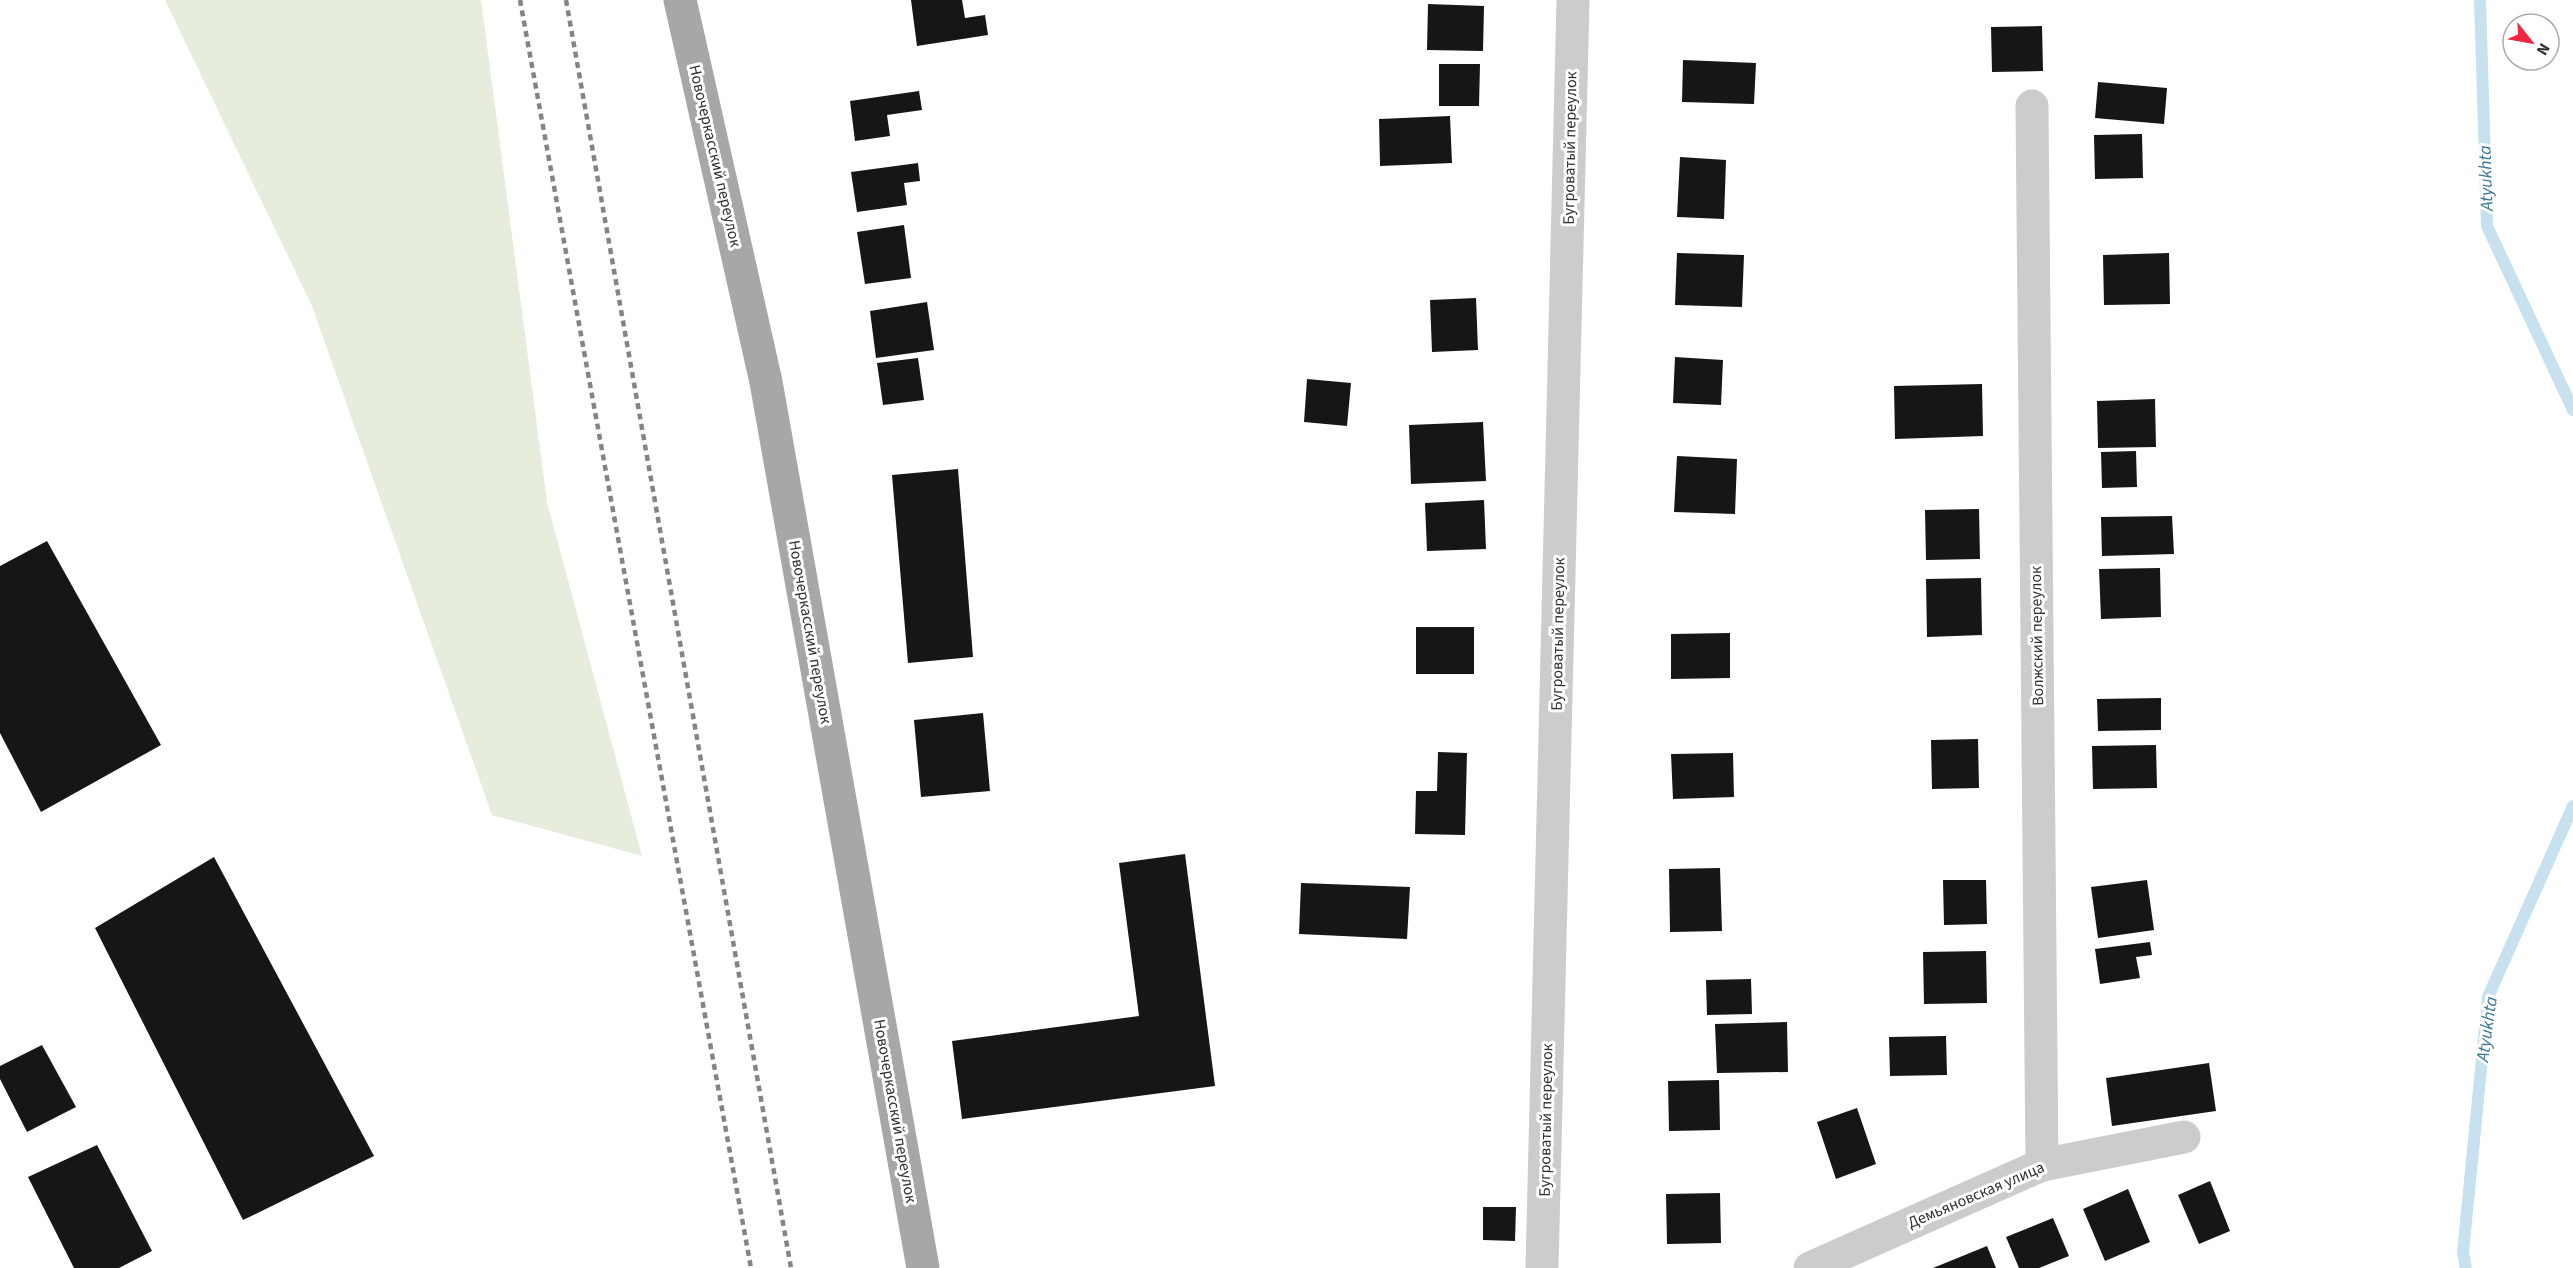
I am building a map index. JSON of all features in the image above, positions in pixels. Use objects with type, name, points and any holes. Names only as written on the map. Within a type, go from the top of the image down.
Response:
[{"type":"main road","name":"Новочеркасский переулок","points":[[680,0],[766,382],[923,1268]]},
{"type":"street","name":"Бугроватый переулок","points":[[1542,1268],[1573,0]]},
{"type":"street","name":"Волжский переулок","points":[[2032,106],[2042,1165]]},
{"type":"street","name":"Демьяновская улица","points":[[1810,1268],[2042,1165],[2184,1137]]},
{"type":"green space","points":[[165,0],[481,0],[547,502],[642,856],[492,815],[312,306]]},
{"type":"building","points":[[911,0],[962,0],[965,18],[985,15],[988,35],[917,46]]},
{"type":"building","points":[[1428,4],[1484,6],[1483,51],[1427,50]]},
{"type":"building","points":[[2042,26],[2043,71],[1992,72],[1991,27]]},
{"type":"building","points":[[1683,60],[1756,63],[1754,104],[1682,102]]},
{"type":"building","points":[[1439,64],[1480,64],[1479,106],[1439,106]]},
{"type":"building","points":[[2098,82],[2167,88],[2164,124],[2095,118]]},
{"type":"building","points":[[919,91],[922,110],[887,115],[890,136],[855,141],[850,101]]},
{"type":"building","points":[[1450,116],[1452,163],[1380,166],[1379,119]]},
{"type":"building","points":[[2142,134],[2143,178],[2095,179],[2094,135]]},
{"type":"building","points":[[1680,157],[1726,160],[1724,219],[1677,217]]},
{"type":"building","points":[[918,163],[920,181],[904,183],[907,205],[857,212],[851,172]]},
{"type":"building","points":[[904,225],[911,278],[865,284],[857,232]]},
{"type":"building","points":[[1677,253],[1744,255],[1742,307],[1675,305]]},
{"type":"building","points":[[2169,253],[2170,304],[2104,305],[2103,255]]},
{"type":"building","points":[[1476,298],[1478,350],[1432,352],[1430,300]]},
{"type":"building","points":[[927,302],[934,350],[876,358],[870,311]]},
{"type":"building","points":[[1675,357],[1723,360],[1721,405],[1673,403]]},
{"type":"building","points":[[918,358],[924,400],[883,405],[877,363]]},
{"type":"building","points":[[1307,379],[1351,383],[1347,426],[1304,422]]},
{"type":"building","points":[[1982,384],[1983,436],[1895,439],[1894,386]]},
{"type":"building","points":[[2155,399],[2156,447],[2098,448],[2097,401]]},
{"type":"building","points":[[1483,422],[1486,481],[1411,484],[1409,425]]},
{"type":"building","points":[[2136,451],[2137,487],[2102,488],[2101,452]]},
{"type":"building","points":[[1677,456],[1737,459],[1735,514],[1674,512]]},
{"type":"building","points":[[958,469],[973,657],[908,663],[892,475]]},
{"type":"building","points":[[1484,500],[1486,549],[1427,551],[1425,503]]},
{"type":"building","points":[[1979,509],[1980,559],[1926,560],[1925,510]]},
{"type":"building","points":[[2172,516],[2174,554],[2102,556],[2101,517]]},
{"type":"building","points":[[47,541],[161,745],[41,812],[0,733],[0,566]]},
{"type":"building","points":[[2160,568],[2161,617],[2101,619],[2099,569]]},
{"type":"building","points":[[1981,578],[1982,635],[1927,637],[1926,579]]},
{"type":"building","points":[[1416,627],[1474,627],[1474,674],[1416,674]]},
{"type":"building","points":[[1730,633],[1730,678],[1671,679],[1671,634]]},
{"type":"building","points":[[2161,698],[2161,730],[2098,731],[2097,699]]},
{"type":"building","points":[[983,713],[990,791],[921,797],[914,720]]},
{"type":"building","points":[[1978,739],[1979,788],[1932,789],[1931,740]]},
{"type":"building","points":[[2156,745],[2157,788],[2093,789],[2092,746]]},
{"type":"building","points":[[1438,752],[1467,753],[1465,835],[1415,834],[1416,791],[1437,791]]},
{"type":"building","points":[[1733,753],[1734,797],[1673,799],[1671,754]]},
{"type":"building","points":[[1185,854],[1215,1086],[962,1119],[952,1041],[1139,1016],[1119,863]]},
{"type":"building","points":[[214,857],[374,1156],[243,1220],[95,928]]},
{"type":"building","points":[[1720,868],[1722,931],[1670,932],[1669,869]]},
{"type":"building","points":[[1943,880],[1986,880],[1987,924],[1944,925]]},
{"type":"building","points":[[2147,880],[2154,930],[2098,938],[2091,887]]},
{"type":"building","points":[[1301,883],[1410,887],[1407,939],[1299,934]]},
{"type":"building","points":[[2150,942],[2152,955],[2136,957],[2140,978],[2100,984],[2095,949]]},
{"type":"building","points":[[1986,951],[1987,1003],[1924,1004],[1923,952]]},
{"type":"building","points":[[1751,979],[1752,1014],[1707,1015],[1706,980]]},
{"type":"building","points":[[1787,1022],[1788,1072],[1717,1073],[1715,1024]]},
{"type":"building","points":[[1946,1036],[1947,1075],[1890,1076],[1889,1037]]},
{"type":"building","points":[[42,1045],[76,1107],[27,1132],[0,1079],[0,1066]]},
{"type":"building","points":[[2209,1063],[2216,1111],[2112,1126],[2106,1078]]},
{"type":"building","points":[[1719,1080],[1720,1130],[1669,1131],[1668,1081]]},
{"type":"building","points":[[1857,1108],[1876,1164],[1836,1179],[1817,1122]]},
{"type":"building","points":[[97,1145],[152,1251],[119,1268],[74,1268],[28,1177]]},
{"type":"building","points":[[2210,1181],[2230,1231],[2199,1244],[2178,1195]]},
{"type":"building","points":[[2128,1189],[2150,1242],[2105,1261],[2083,1209]]},
{"type":"building","points":[[1720,1193],[1721,1243],[1667,1244],[1666,1194]]},
{"type":"building","points":[[1483,1207],[1516,1207],[1515,1241],[1483,1240]]},
{"type":"building","points":[[2053,1218],[2069,1256],[2039,1268],[2019,1268],[2006,1237]]},
{"type":"building","points":[[1987,1246],[1996,1268],[1933,1268]]},
{"type":"waterway","name":"Atyukhta","points":[[2480,0],[2487,226],[2573,410]]},
{"type":"waterway","name":"Atyukhta","points":[[2466,1268],[2463,1252],[2488,997],[2573,806]]},
{"type":"railway","points":[[520,0],[751,1268]]},
{"type":"railway","points":[[566,0],[791,1268]]}]
